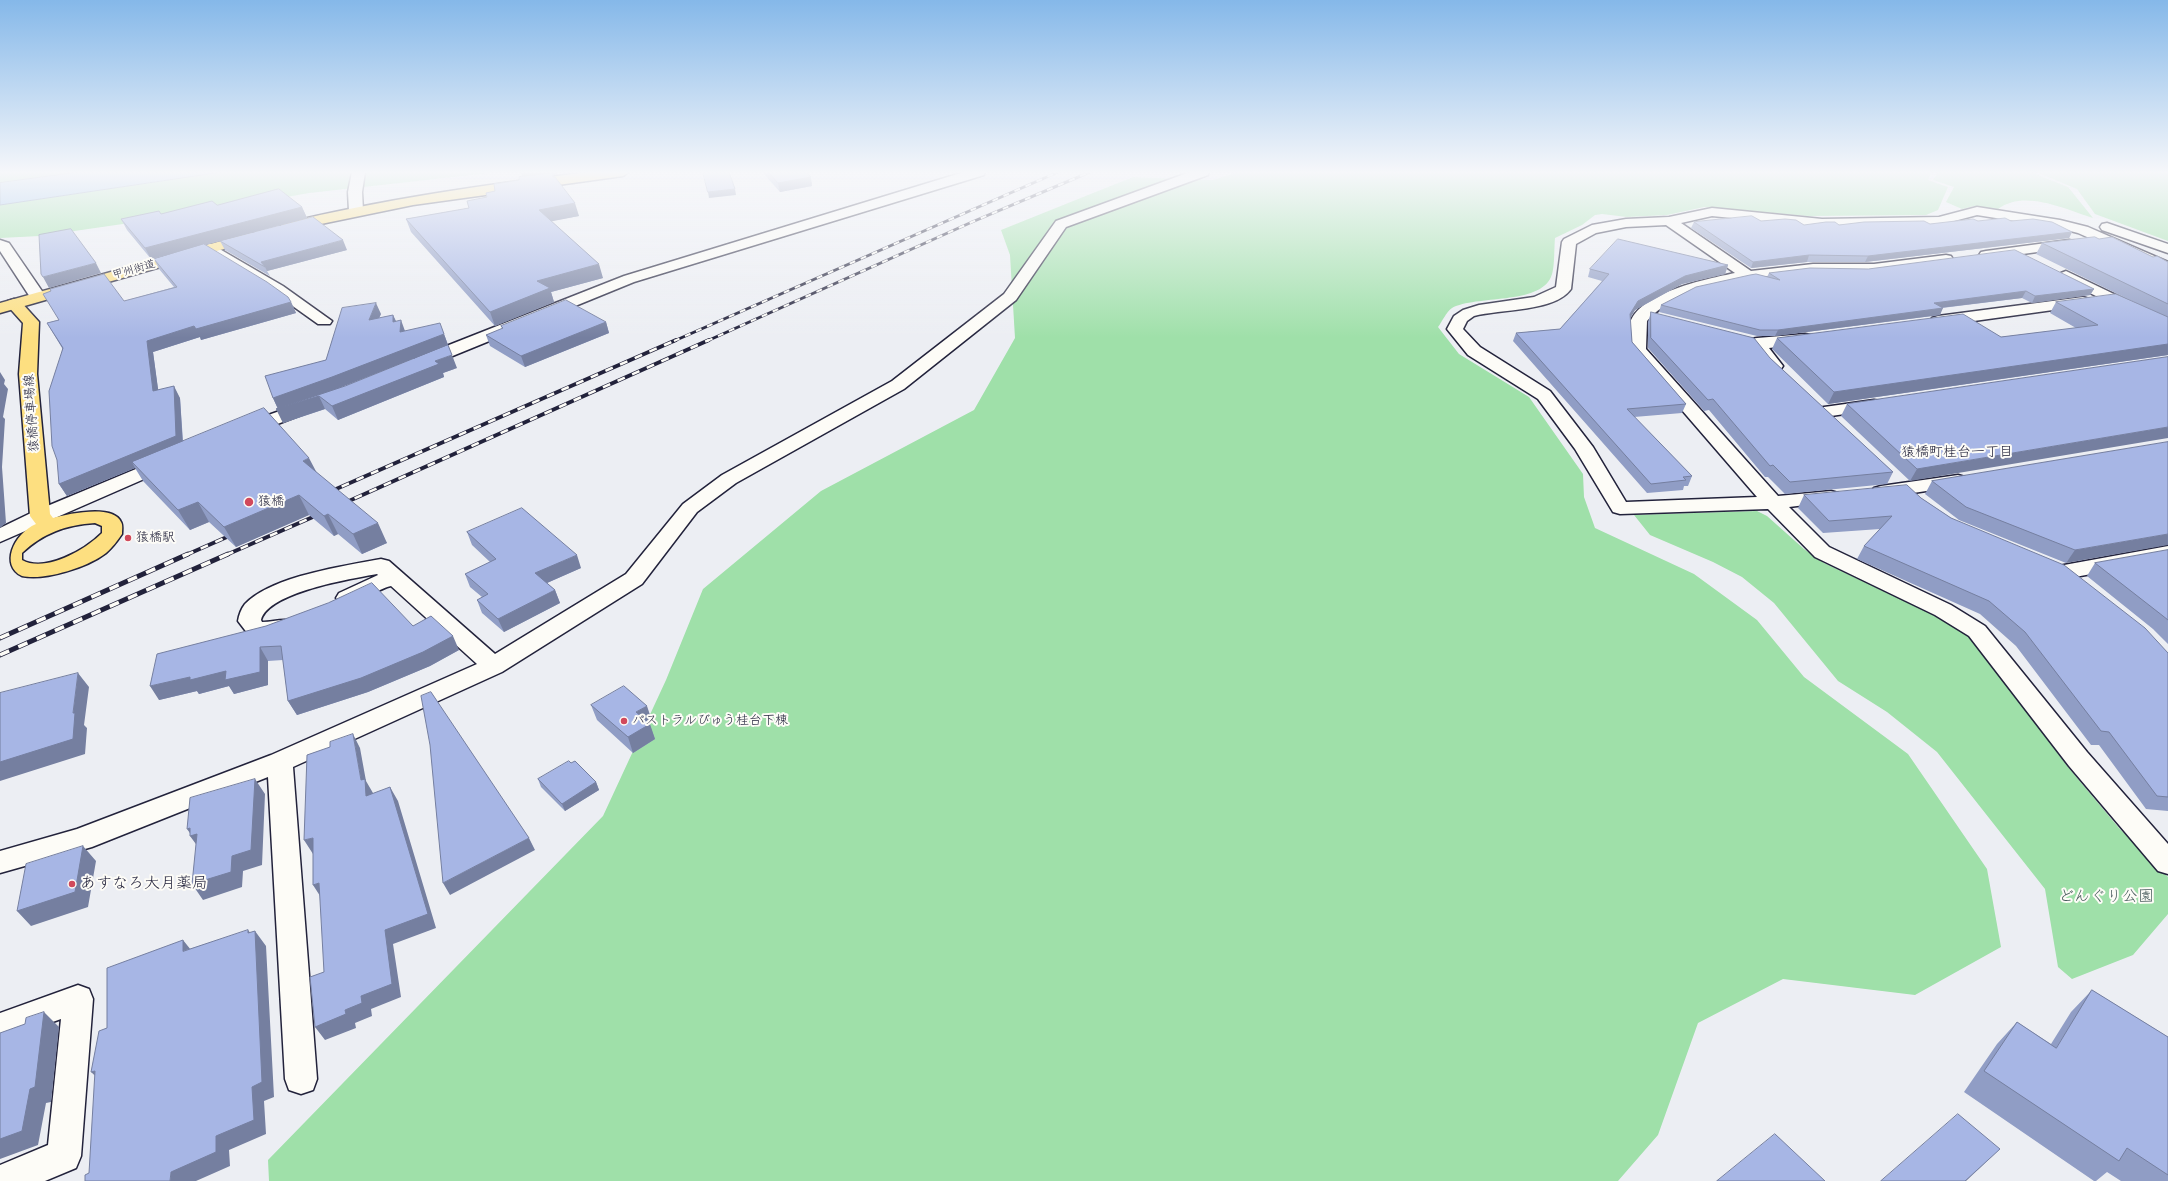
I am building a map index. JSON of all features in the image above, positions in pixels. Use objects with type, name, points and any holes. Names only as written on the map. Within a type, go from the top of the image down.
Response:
[{"type":"main road","name":"甲州街道","points":[[7,306],[211,248],[292,227]]},
{"type":"main road","name":"猿橋停車場線","points":[[7,306],[31,322],[28,374],[45,520]]},
{"type":"street","points":[[409,368],[629,279],[799,227]]},
{"type":"street","points":[[0,862],[82,839],[280,762],[494,666],[634,579],[690,508],[729,479],[898,385],[1010,297],[1059,227]]},
{"type":"street","points":[[1603,227],[1592,229],[1569,242],[1563,289],[1558,293],[1535,303],[1476,311],[1461,318],[1455,329],[1474,352],[1544,395],[1584,447],[1620,508],[1773,504],[1903,490],[1973,478]]},
{"type":"street","points":[[1678,227],[1746,275]]},
{"type":"street","points":[[2072,227],[2083,230],[2168,268]]},
{"type":"street","points":[[2108,227],[2168,249]]},
{"type":"street","points":[[2104,240],[1865,269],[1807,268],[1746,275],[1688,288],[1662,301],[1650,316],[1637,322],[1638,350],[1773,504],[1822,552],[1943,610],[1977,631],[2078,758],[2168,863]]},
{"type":"street","points":[[0,244],[4,246],[36,294]]},
{"type":"street","points":[[211,248],[278,289],[324,321]]},
{"type":"street","points":[[2015,251],[2036,261]]},
{"type":"street","points":[[2050,268],[2168,326]]},
{"type":"street","points":[[1924,323],[2112,299]]},
{"type":"street","points":[[1790,380],[1749,341],[1775,343],[1822,337]]},
{"type":"street","points":[[230,436],[323,401]]},
{"type":"street","points":[[1841,429],[1818,407],[1894,402]]},
{"type":"street","points":[[0,536],[45,520],[179,456]]},
{"type":"street","points":[[1886,473],[1903,490],[1922,505]]},
{"type":"street","points":[[2085,588],[2057,569],[2168,553]]},
{"type":"street","points":[[305,618],[273,630],[256,629],[249,621],[252,611],[265,600],[304,582],[381,566],[494,666]]},
{"type":"street","points":[[332,605],[378,582],[395,578]]},
{"type":"street","points":[[280,762],[301,1079]]},
{"type":"street","points":[[0,1027],[78,999],[64,1156],[3,1181]]},
{"type":"green space","points":[[0,227],[101,227],[40,236],[0,238]]},
{"type":"green space","points":[[1008,227],[1578,227],[1555,238],[1554,264],[1552,273],[1551,277],[1544,286],[1534,292],[1521,296],[1463,304],[1452,308],[1446,314],[1438,327],[1459,354],[1529,397],[1583,474],[1584,497],[1595,528],[1694,574],[1757,620],[1804,677],[1908,754],[1987,869],[2001,947],[1915,995],[1783,979],[1698,1023],[1658,1135],[1618,1181],[269,1181],[268,1160],[603,816],[666,680],[703,589],[821,491],[974,410],[1015,338],[1010,255],[1001,230]]},
{"type":"green space","points":[[2130,227],[2168,227],[2168,241]]},
{"type":"green space","name":"どんぐり公園","points":[[1757,511],[1767,516],[1804,549],[1824,563],[1953,624],[1972,639],[2068,767],[2119,828],[2168,877],[2168,914],[2133,955],[2072,979],[2058,967],[2045,889],[1937,752],[1887,712],[1838,681],[1774,603],[1742,577],[1713,562],[1650,535],[1634,515]]},
{"type":"building","points":[[128,227],[225,227],[145,248]]},
{"type":"building","points":[[274,227],[326,227],[343,240],[261,262],[265,267],[220,241]]},
{"type":"building","points":[[413,227],[558,227],[599,264],[537,281],[550,288],[490,312]]},
{"type":"building","points":[[1702,227],[2062,227],[2072,232],[1868,256],[1809,255],[1753,262]]},
{"type":"building","points":[[71,229],[96,263],[43,277],[41,274],[39,235]]},
{"type":"building","points":[[2095,237],[2099,239],[2112,237],[2153,257],[2157,256],[2168,262],[2168,304],[2042,243]]},
{"type":"building","points":[[1618,239],[1728,265],[1685,276],[1638,301],[1630,314],[1632,342],[1686,404],[1627,409],[1692,476],[1683,477],[1686,480],[1651,484],[1516,333],[1560,329],[1609,274],[1590,269]]},
{"type":"building","points":[[204,244],[267,282],[288,297],[291,302],[196,329],[194,326],[147,341],[153,391],[174,386],[176,436],[59,484],[57,460],[52,446],[49,391],[63,348],[47,323],[59,320],[43,294],[51,291],[50,289],[104,274],[124,301],[177,287],[154,259]]},
{"type":"building","points":[[2015,250],[2094,289],[2035,296],[2026,291],[1934,303],[1943,308],[1778,330],[1760,330],[1661,305],[1696,287],[1756,274],[1780,280],[1769,273],[1810,268],[1868,269]]},
{"type":"building","points":[[2116,294],[2168,317],[2168,344],[1834,392],[1777,338],[1963,314],[2001,337],[2098,325],[2056,302]]},
{"type":"building","points":[[566,300],[606,322],[521,356],[486,335],[503,328],[501,326]]},
{"type":"building","points":[[376,303],[369,320],[393,315],[393,322],[401,320],[400,332],[440,323],[444,334],[273,398],[265,376],[326,360],[342,308]]},
{"type":"building","points":[[1651,312],[1754,338],[1770,358],[1893,472],[1790,482],[1773,465],[1770,466],[1713,399],[1708,400],[1651,338]]},
{"type":"building","points":[[448,345],[452,355],[435,361],[439,364],[332,406],[319,396],[276,409],[345,386]]},
{"type":"building","points":[[2168,357],[2168,427],[1917,469],[1847,404]]},
{"type":"building","points":[[264,408],[309,458],[303,461],[378,523],[353,534],[328,514],[324,516],[299,495],[224,527],[198,502],[178,510],[132,462]]},
{"type":"building","points":[[2168,442],[2168,534],[2075,550],[1966,507],[1932,481]]},
{"type":"building","points":[[1907,485],[1921,498],[1951,518],[2064,565],[2145,628],[2168,653],[2168,797],[2157,796],[2109,732],[2101,731],[2025,632],[1989,601],[1864,546],[1892,516],[1829,521],[1804,495]]},
{"type":"building","points":[[522,508],[577,555],[535,573],[555,590],[498,619],[477,600],[488,594],[465,574],[496,559],[467,532]]},
{"type":"building","points":[[2168,550],[2168,620],[2095,563]]},
{"type":"building","points":[[372,583],[413,626],[431,616],[453,636],[423,652],[361,678],[288,701],[281,646],[260,647],[260,672],[225,680],[226,671],[190,680],[190,677],[150,686],[157,654],[266,626],[328,603]]},
{"type":"building","points":[[78,673],[73,713],[75,713],[73,739],[0,762],[0,693]]},
{"type":"building","points":[[624,686],[647,706],[636,712],[650,724],[628,737],[591,705]]},
{"type":"building","points":[[431,692],[529,838],[443,883],[430,745],[421,696]]},
{"type":"building","points":[[353,734],[361,780],[365,779],[366,796],[390,787],[428,914],[385,930],[392,984],[361,996],[362,1003],[345,1010],[346,1014],[315,1027],[310,977],[324,972],[319,883],[313,885],[313,838],[304,840],[307,755],[330,747],[330,742]]},
{"type":"building","points":[[569,761],[571,763],[575,761],[596,782],[562,804],[538,779]]},
{"type":"building","points":[[255,779],[251,850],[232,856],[231,872],[192,884],[197,834],[190,836],[190,828],[187,829],[190,798]]},
{"type":"building","points":[[83,846],[75,892],[17,911],[26,864]]},
{"type":"building","points":[[248,930],[248,933],[255,931],[262,1082],[252,1087],[254,1120],[216,1136],[216,1152],[171,1172],[170,1181],[85,1181],[85,1175],[89,1173],[95,1071],[91,1072],[99,1031],[107,1028],[107,968],[183,940],[183,951]]},
{"type":"building","points":[[2092,990],[2168,1037],[2168,1175],[2127,1148],[2119,1161],[1984,1071],[2017,1022],[2056,1048]]},
{"type":"building","points":[[44,1012],[35,1087],[30,1089],[22,1131],[0,1139],[0,1033],[25,1024],[26,1018]]},
{"type":"building","points":[[1958,1114],[2000,1149],[1965,1181],[1881,1181]]},
{"type":"building","points":[[1775,1134],[1825,1181],[1717,1181]]},
{"type":"railway","points":[[674,341],[933,227]]},
{"type":"railway","points":[[707,341],[961,227]]},
{"type":"railway","points":[[327,493],[676,340]]},
{"type":"railway","points":[[340,505],[709,340]]},
{"type":"railway","points":[[226,555],[322,513]]},
{"type":"railway","points":[[186,555],[236,533]]},
{"type":"railway","points":[[0,638],[188,554]]},
{"type":"railway","points":[[0,655],[228,554]]},
{"type":"place","name":"猿橋","points":[[249,502]]},
{"type":"place","name":"猿橋駅","points":[[128,538]]},
{"type":"place","name":"パストラルびゅう桂台下棟","points":[[624,721]]},
{"type":"place","name":"あすなろ大月薬局","points":[[72,884]]},
{"type":"district","name":"猿橋町桂台一丁目","points":[[1957,452]]}]
